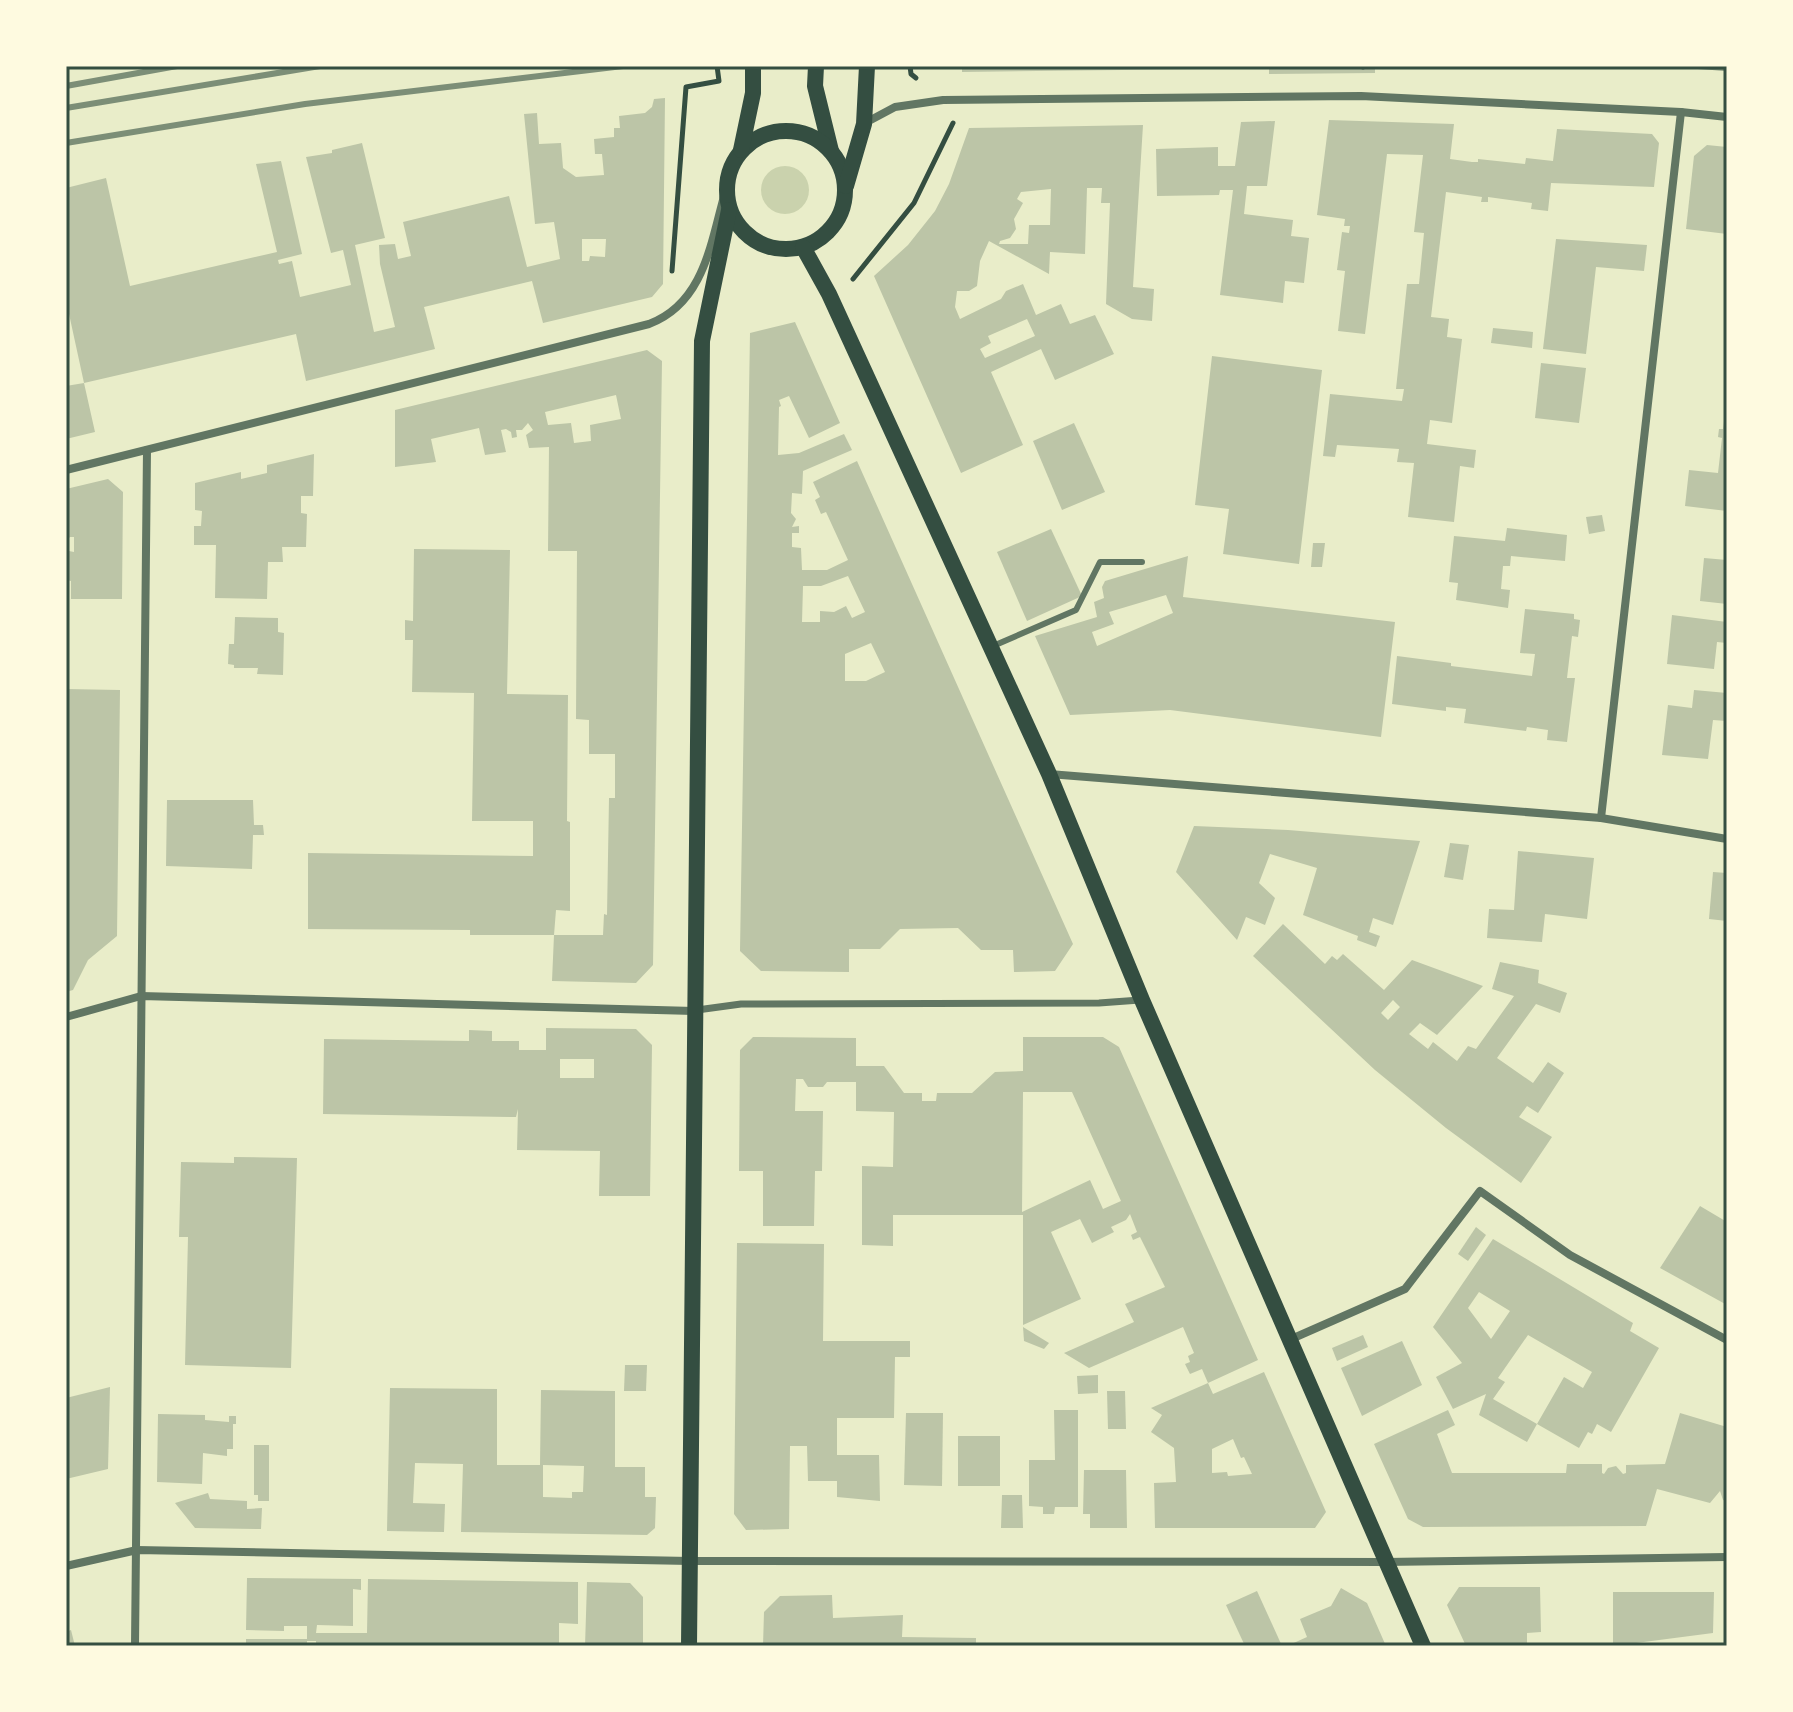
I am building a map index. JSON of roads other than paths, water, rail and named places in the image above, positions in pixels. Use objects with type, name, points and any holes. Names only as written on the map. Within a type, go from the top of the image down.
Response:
[{"type":"main road","points":[[741,150],[753,93],[753,66]]},
{"type":"main road","points":[[816,66],[815,86],[845,190]]},
{"type":"main road","points":[[729,210],[738,226],[759,242],[785,249],[803,247],[819,239],[832,226],[842,210],[864,124],[867,66]]},
{"type":"main road","points":[[689,1646],[702,341],[729,210],[726,189],[733,162],[741,150],[757,138],[777,131],[797,131],[816,139],[832,152]]},
{"type":"main road","points":[[803,247],[829,294],[1049,774],[1142,1000],[1423,1646]]},
{"type":"street","points":[[864,124],[895,107],[943,100],[1361,96],[1727,117]]},
{"type":"street","points":[[1601,818],[1681,112]]},
{"type":"street","points":[[66,470],[669,317],[688,298],[700,277],[726,189]]},
{"type":"street","points":[[135,1646],[147,450]]},
{"type":"street","points":[[1049,774],[1601,818],[1727,839]]},
{"type":"street","points":[[66,1017],[141,996],[694,1011],[741,1004],[1099,1003],[1142,1000]]},
{"type":"street","points":[[1289,1340],[1405,1289],[1480,1191],[1570,1255],[1727,1340]]},
{"type":"street","points":[[66,1566],[137,1550],[690,1561],[1385,1562],[1727,1557]]},
{"type":"lane","points":[[990,648],[1076,610],[1100,562],[1142,562]]},
{"type":"railway","points":[[66,86],[177,66]]},
{"type":"railway","points":[[66,108],[320,66]]},
{"type":"railway","points":[[66,143],[305,104],[623,66]]},
{"type":"railway","points":[[1698,66],[1727,68]]}]
